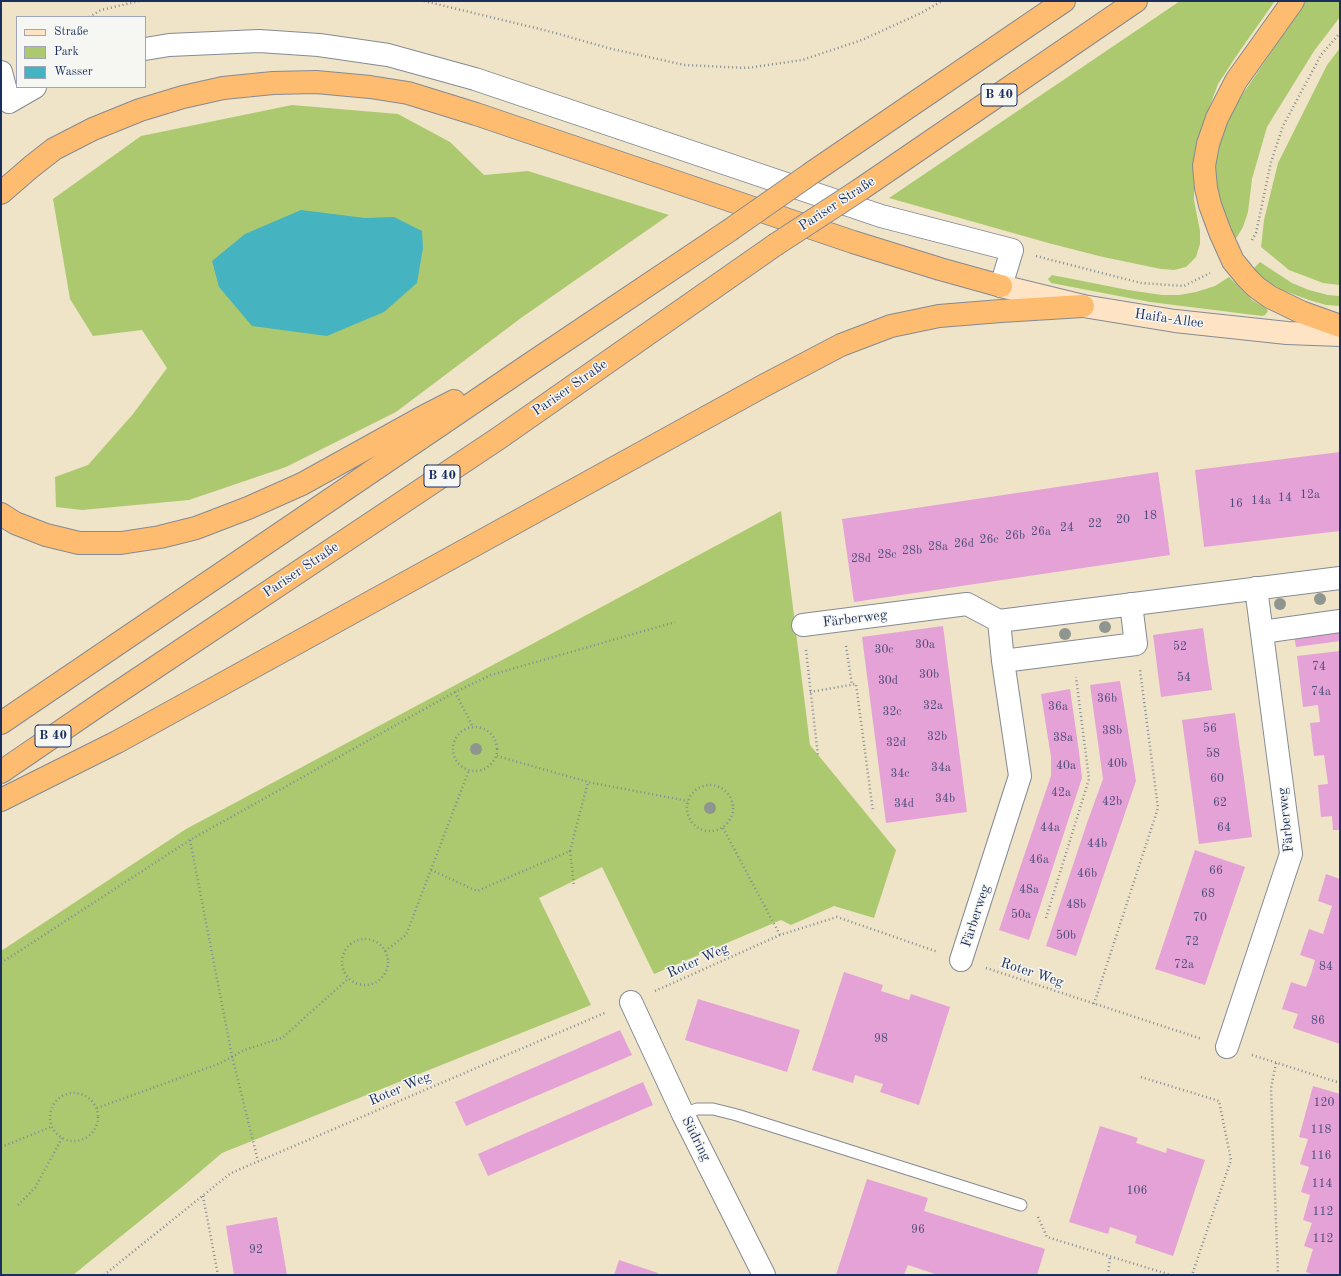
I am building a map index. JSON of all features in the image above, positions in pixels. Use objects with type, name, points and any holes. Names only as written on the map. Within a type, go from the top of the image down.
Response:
[{"type":"highway","name":"B 40","points":[[1,723],[730,230],[1064,1]]},
{"type":"highway","name":"Pariser Straße","points":[[1,772],[499,438],[775,245],[1136,1]]},
{"type":"highway","points":[[1293,1],[1236,81],[1217,118],[1208,144],[1204,166],[1206,188],[1210,205],[1220,232],[1234,261],[1252,283],[1270,297],[1301,312],[1340,326]]},
{"type":"highway","points":[[1,193],[31,167],[61,145],[93,129],[140,110],[183,96],[223,88],[273,83],[316,82],[370,87],[408,93],[469,112],[853,242],[1001,286]]},
{"type":"highway","points":[[1,800],[117,742],[765,385],[841,345],[891,326],[939,316],[1083,306]]},
{"type":"highway","points":[[1,514],[15,523],[46,535],[79,543],[121,543],[160,537],[196,528],[248,508],[302,484],[421,418],[530,364]]},
{"type":"street","points":[[146,49],[169,45],[259,41],[319,44],[388,55],[475,79],[880,216],[1012,250],[1001,286]]},
{"type":"street","points":[[1,72],[10,102],[32,88]]},
{"type":"street","name":"Haifa-Allee","points":[[1001,286],[1083,306],[1175,321],[1288,333],[1340,335]]},
{"type":"street","points":[[999,621],[1340,578]]},
{"type":"street","name":"Färberweg","points":[[1227,1047],[1291,854],[1256,588]]},
{"type":"street","name":"Färberweg","points":[[803,625],[967,604],[999,621],[1003,661],[1020,776],[961,960]]},
{"type":"street","points":[[1003,661],[1136,644],[1131,604]]},
{"type":"street","points":[[1262,632],[1340,621]]},
{"type":"street","name":"Südring","points":[[631,1002],[683,1114],[764,1275]]},
{"type":"lane","points":[[683,1114],[697,1109],[713,1109],[737,1115],[1022,1205]]},
{"type":"path","points":[[91,16],[101,10],[139,1]]},
{"type":"path","points":[[424,1],[685,66],[747,68],[802,60],[862,40],[921,14],[942,1]]},
{"type":"path","points":[[1012,250],[1141,283],[1184,286],[1234,261],[1248,249],[1256,233],[1271,162],[1283,126],[1321,56],[1340,33]]},
{"type":"path","points":[[1,963],[190,840],[454,692],[490,675],[675,622]]},
{"type":"path","points":[[803,625],[818,756]]},
{"type":"path","points":[[1094,1004],[1158,808],[1136,644]]},
{"type":"path","name":"Färberweg","points":[[846,645],[852,685],[856,684],[873,812]]},
{"type":"path","points":[[1046,918],[1089,779],[1072,652]]},
{"type":"path","points":[[810,692],[852,685]]},
{"type":"path","points":[[454,692],[473,727]]},
{"type":"path","points":[[480,727],[493,735],[497,742],[497,756],[489,767],[482,770],[469,770],[462,767],[457,761],[453,746],[455,739],[459,733],[466,728],[480,727]]},
{"type":"path","points":[[497,756],[588,782],[688,801]]},
{"type":"path","points":[[385,951],[406,935],[469,770]]},
{"type":"path","points":[[574,886],[570,851],[588,782]]},
{"type":"path","points":[[703,786],[718,786],[730,795],[734,810],[728,823],[723,828],[715,831],[707,831],[700,829],[693,824],[687,809],[688,801],[697,789],[703,786]]},
{"type":"path","points":[[723,828],[780,935]]},
{"type":"path","points":[[190,840],[232,1056],[258,1161]]},
{"type":"path","points":[[431,870],[477,891],[570,851]]},
{"type":"path","name":"Roter Weg","points":[[104,1275],[231,1173],[631,1002],[780,935],[837,917],[1094,1004],[1340,1083]]},
{"type":"path","points":[[359,941],[374,941],[380,945],[388,958],[386,972],[382,978],[376,983],[361,985],[348,978],[342,964],[343,956],[346,950],[352,944],[359,941]]},
{"type":"path","points":[[97,1108],[221,1063],[244,1050],[282,1038],[348,978]]},
{"type":"path","points":[[1276,1063],[1270,1088],[1278,1275]]},
{"type":"path","points":[[1141,1077],[1219,1101],[1231,1160],[1192,1275]]},
{"type":"path","points":[[72,1092],[80,1093],[93,1101],[97,1108],[97,1125],[87,1138],[70,1142],[56,1134],[51,1127],[49,1119],[52,1104],[64,1094],[72,1092]]},
{"type":"path","points":[[1,1147],[51,1127]]},
{"type":"path","points":[[18,1205],[35,1188],[62,1138]]},
{"type":"path","points":[[203,1196],[218,1275]]},
{"type":"path","points":[[1022,1205],[1034,1209],[1047,1237],[1171,1275]]},
{"type":"path","points":[[1108,1275],[1110,1257]]},
{"type":"green space","points":[[1180,1],[1275,1],[1218,84],[1205,119],[1194,162],[1194,200],[1200,231],[1200,244],[1196,257],[1186,267],[1174,270],[1161,269],[1103,257],[889,198]]},
{"type":"green space","points":[[1306,1],[1340,1],[1340,17],[1314,51],[1267,127],[1252,179],[1248,212],[1243,227],[1237,237],[1233,240],[1229,238],[1216,187],[1216,161],[1223,130],[1238,101]]},
{"type":"green space","points":[[1340,48],[1340,285],[1323,283],[1289,270],[1261,247],[1264,220],[1278,163],[1327,65]]},
{"type":"green space","points":[[292,105],[398,114],[450,142],[484,175],[528,171],[669,215],[521,318],[396,412],[286,467],[189,500],[82,510],[56,507],[55,477],[88,465],[133,414],[167,368],[142,330],[93,336],[70,299],[53,199],[141,136]]},
{"type":"green space","points":[[1260,262],[1292,283],[1309,290],[1328,295],[1340,296],[1340,306],[1326,305],[1282,290],[1267,281],[1253,269]]},
{"type":"green space","points":[[1052,275],[1162,295],[1179,295],[1196,292],[1215,286],[1229,277],[1252,300],[1268,311],[1262,316],[1150,302],[1051,283],[1048,279]]},
{"type":"green space","points":[[781,511],[810,745],[896,850],[874,918],[834,906],[791,925],[781,920],[654,974],[602,867],[539,898],[591,1005],[222,1153],[73,1275],[1,1275],[1,951],[186,829]]},
{"type":"water","points":[[301,210],[365,218],[394,217],[422,231],[423,248],[417,283],[384,312],[327,336],[252,326],[219,287],[212,261],[245,234]]},
{"type":"building","points":[[1340,452],[1340,531],[1204,547],[1195,470]]},
{"type":"building","points":[[1158,472],[1170,555],[854,602],[842,519]]},
{"type":"building","points":[[943,626],[967,812],[886,823],[862,637]]},
{"type":"building","points":[[1203,628],[1212,690],[1161,697],[1153,635]]},
{"type":"building","points":[[1340,629],[1340,641],[1296,647],[1294,635]]},
{"type":"building","points":[[1340,651],[1340,830],[1333,830],[1332,816],[1321,817],[1318,785],[1328,784],[1324,755],[1314,756],[1310,723],[1320,722],[1318,705],[1303,707],[1297,656]]},
{"type":"building","points":[[1120,681],[1136,781],[1076,956],[1046,946],[1103,779],[1090,685]]},
{"type":"building","points":[[1070,689],[1082,778],[1029,940],[999,930],[1051,776],[1051,757],[1041,694]]},
{"type":"building","points":[[1235,713],[1252,837],[1199,844],[1182,720]]},
{"type":"building","points":[[1195,850],[1245,867],[1205,985],[1155,969]]},
{"type":"building","points":[[1326,874],[1340,879],[1340,1044],[1293,1028],[1298,1014],[1282,1009],[1291,982],[1306,987],[1311,974],[1315,960],[1300,955],[1309,929],[1323,934],[1332,906],[1318,901]]},
{"type":"building","points":[[844,972],[883,985],[881,991],[909,1000],[911,994],[950,1007],[919,1105],[880,1092],[883,1084],[855,1075],[853,1083],[812,1070]]},
{"type":"building","points":[[698,999],[800,1030],[787,1072],[685,1040]]},
{"type":"building","points":[[620,1030],[632,1055],[466,1126],[455,1102]]},
{"type":"building","points":[[643,1082],[653,1105],[488,1176],[478,1154]]},
{"type":"building","points":[[1313,1086],[1340,1094],[1340,1275],[1314,1275],[1306,1272],[1313,1249],[1304,1246],[1312,1223],[1303,1220],[1310,1195],[1301,1192],[1309,1167],[1300,1164],[1308,1139],[1299,1137]]},
{"type":"building","points":[[1100,1126],[1138,1138],[1136,1143],[1166,1153],[1167,1148],[1205,1160],[1173,1256],[1135,1243],[1137,1236],[1110,1227],[1108,1234],[1069,1222]]},
{"type":"building","points":[[867,1179],[928,1198],[924,1211],[1045,1249],[1037,1275],[938,1275],[908,1265],[904,1275],[836,1275]]},
{"type":"building","points":[[277,1217],[287,1275],[234,1275],[226,1226]]},
{"type":"building","points":[[619,1260],[658,1273],[657,1275],[614,1275]]}]
